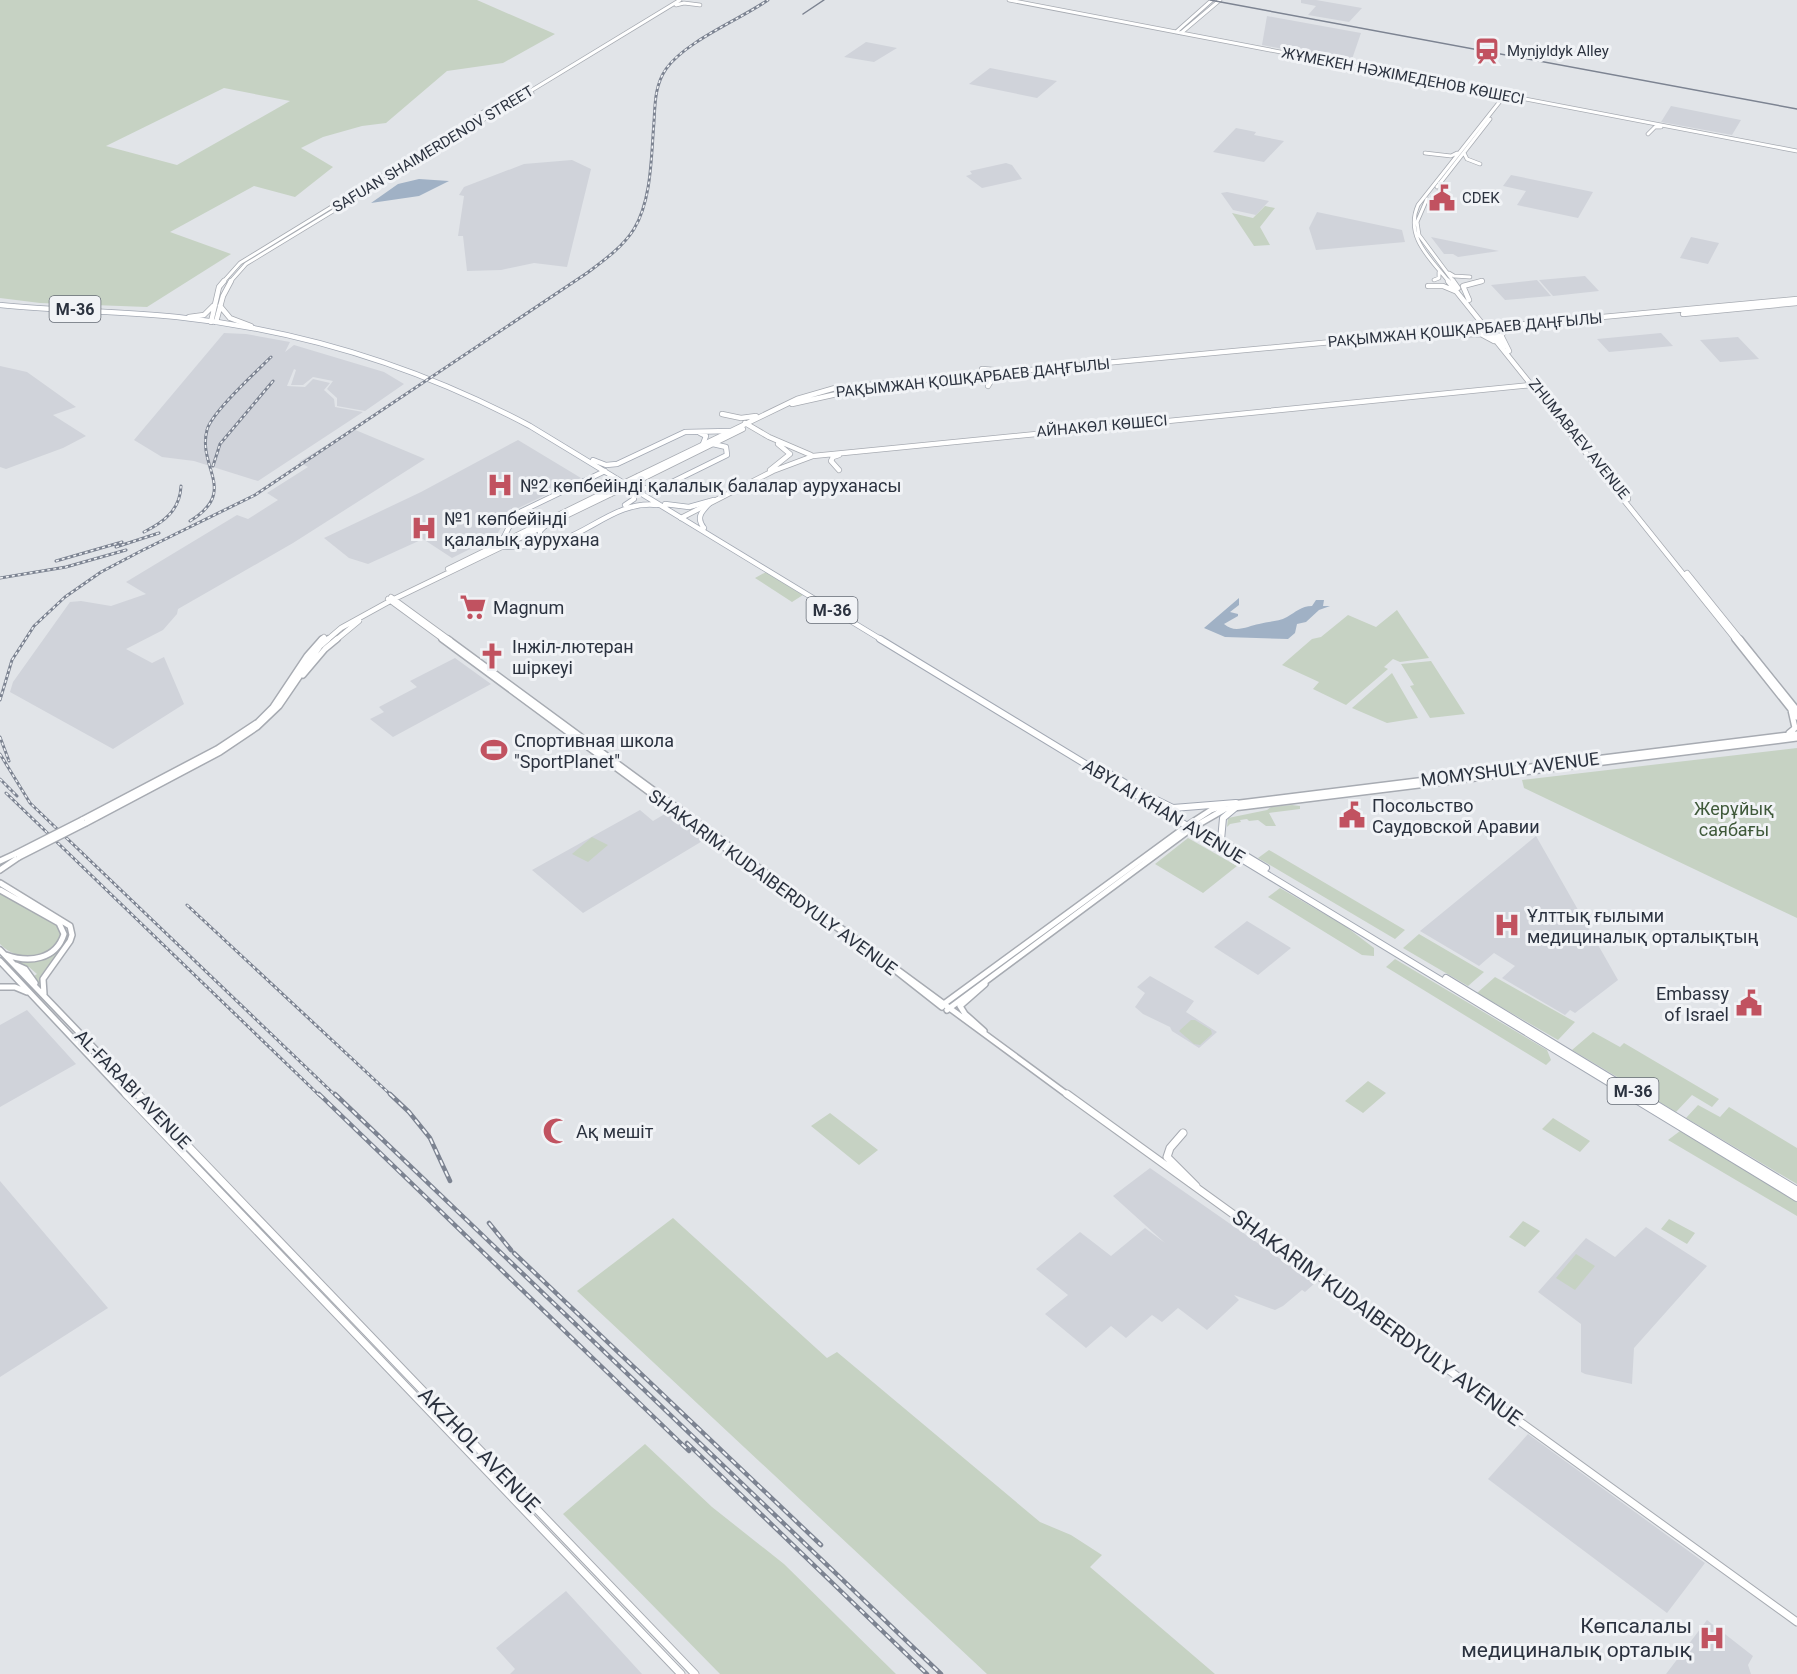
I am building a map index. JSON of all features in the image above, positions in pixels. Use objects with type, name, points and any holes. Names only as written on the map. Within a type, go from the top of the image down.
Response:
[{"type":"main road","name":"SAFUAN SHAIMERDENOV STREET","points":[[214,321],[214,305],[219,287],[240,263],[674,0]]},
{"type":"main road","name":"SAFUAN SHAIMERDENOV STREET","points":[[214,321],[228,282],[246,264],[680,0]]},
{"type":"main road","points":[[660,12],[681,3],[699,4],[690,0]]},
{"type":"main road","name":"ЖҰМЕКЕН НӘЖІМЕДЕНОВ КӨШЕСІ","points":[[1010,0],[1797,151]]},
{"type":"main road","name":"ЖҰМЕКЕН НӘЖІМЕДЕНОВ КӨШЕСІ","points":[[1019,0],[1797,151]]},
{"type":"main road","points":[[1180,32],[1212,0]]},
{"type":"main road","points":[[1180,32],[1220,0]]},
{"type":"main road","points":[[1487,92],[1498,96],[1501,102]]},
{"type":"main road","points":[[1425,153],[1451,156],[1463,151],[1507,95]]},
{"type":"main road","points":[[1501,102],[1513,99],[1528,100]]},
{"type":"main road","points":[[1614,116],[1636,122],[1641,127]]},
{"type":"main road","points":[[1648,134],[1657,127],[1681,129]]},
{"type":"main road","points":[[1463,151],[1467,159],[1480,164]]},
{"type":"main road","name":"ZHUMABAEV AVENUE","points":[[1463,151],[1424,204],[1416,222],[1423,243],[1457,292],[1509,351],[1628,499],[1794,709],[1797,717]]},
{"type":"main road","points":[[1434,280],[1439,278],[1441,269],[1455,276],[1470,277]]},
{"type":"main road","name":"ZHUMABAEV AVENUE","points":[[1441,269],[1468,300],[1501,346],[1651,534],[1794,709]]},
{"type":"main road","points":[[1468,300],[1463,286],[1482,281]]},
{"type":"main road","points":[[1428,286],[1443,286],[1457,292]]},
{"type":"main road","name":"РАҚЫМЖАН ҚОШҚАРБАЕВ ДАҢҒЫЛЫ","points":[[640,477],[713,444],[781,404],[815,389],[867,382],[1018,372],[1491,331],[1797,301]]},
{"type":"main road","name":"РАҚЫМЖАН ҚОШҚАРБАЕВ ДАҢҒЫЛЫ","points":[[17,855],[219,751],[271,716],[313,655],[328,638],[391,599],[502,547],[703,444],[812,396],[844,389],[1018,372],[1491,331],[1797,301]]},
{"type":"main road","name":"M-36","points":[[0,304],[189,317],[290,335],[389,362],[468,393],[531,425]]},
{"type":"main road","name":"M-36","points":[[0,304],[176,317],[251,326],[304,336],[390,360],[450,382],[531,425]]},
{"type":"main road","points":[[189,317],[204,315],[214,305]]},
{"type":"main road","points":[[220,306],[230,318],[251,326]]},
{"type":"main road","points":[[1508,329],[1501,333],[1509,351]]},
{"type":"main road","points":[[1443,334],[1481,334],[1501,346]]},
{"type":"main road","points":[[982,369],[1018,372]]},
{"type":"main road","points":[[988,386],[991,381],[1018,372]]},
{"type":"main road","name":"АЙНАКӨЛ КӨШЕСІ","points":[[870,447],[1532,385]]},
{"type":"main road","points":[[1492,393],[1502,388]]},
{"type":"main road","points":[[1459,392],[1476,394]]},
{"type":"main road","points":[[722,414],[746,418],[766,413]]},
{"type":"main road","points":[[1559,429],[1561,421]]},
{"type":"main road","name":"ABYLAI KHAN AVENUE","points":[[531,425],[593,460],[682,517],[1191,825],[1797,1197]]},
{"type":"main road","name":"ABYLAI KHAN AVENUE","points":[[531,425],[636,488]]},
{"type":"main road","points":[[745,426],[786,449],[790,454],[765,475]]},
{"type":"main road","points":[[745,426],[810,456]]},
{"type":"main road","points":[[593,460],[606,465],[617,464],[686,432],[730,431]]},
{"type":"main road","points":[[622,478],[617,473],[621,466],[683,435],[702,434],[706,438],[703,444]]},
{"type":"main road","points":[[961,443],[972,439]]},
{"type":"main road","points":[[771,440],[810,456]]},
{"type":"main road","points":[[606,472],[521,515],[521,520],[525,523],[542,525],[540,531],[542,537],[559,539],[631,502],[634,499],[636,488],[658,489],[727,455],[728,449],[713,444]]},
{"type":"main road","points":[[682,517],[765,475],[810,456],[870,447]]},
{"type":"main road","points":[[839,470],[831,461],[833,457],[870,447]]},
{"type":"main road","points":[[881,447],[895,450]]},
{"type":"main road","points":[[492,547],[504,537],[514,517],[520,512],[606,472]]},
{"type":"main road","points":[[1628,491],[1628,499]]},
{"type":"main road","points":[[502,547],[562,540],[636,504],[689,507],[714,500]]},
{"type":"main road","points":[[704,528],[699,522],[699,517],[714,500]]},
{"type":"main road","name":"ABYLAI KHAN AVENUE","points":[[682,517],[704,528],[1191,825],[1221,840],[1797,1191]]},
{"type":"main road","name":"РАҚЫМЖАН ҚОШҚАРБАЕВ ДАҢҒЫЛЫ","points":[[219,751],[267,714],[307,656],[324,637],[339,625],[492,547],[542,525]]},
{"type":"main road","points":[[1639,529],[1651,534]]},
{"type":"main road","name":"SHAKARIM KUDAIBERDYULY AVENUE","points":[[391,599],[638,784],[1797,1623]]},
{"type":"main road","points":[[1783,736],[1795,728],[1794,709]]},
{"type":"main road","name":"MOMYSHULY AVENUE","points":[[1191,825],[1217,812],[1236,806],[1797,736]]},
{"type":"main road","name":"MOMYSHULY AVENUE","points":[[1236,806],[1797,736]]},
{"type":"main road","points":[[1138,791],[1168,806],[1180,809],[1236,806]]},
{"type":"main road","points":[[1221,840],[1223,818],[1236,806]]},
{"type":"main road","points":[[946,1007],[985,981],[1191,825]]},
{"type":"main road","points":[[946,1007],[1191,825]]},
{"type":"main road","points":[[0,860],[17,855]]},
{"type":"main road","points":[[0,868],[17,855]]},
{"type":"main road","points":[[0,883],[70,926],[72,935],[70,941],[43,979],[45,996]]},
{"type":"main road","points":[[0,890],[59,923],[64,934],[62,942],[55,950],[38,958],[19,959],[1,952]]},
{"type":"main road","name":"AL-FARABI AVENUE","points":[[1,952],[263,1225]]},
{"type":"main road","name":"AL-FARABI AVENUE","points":[[0,961],[255,1231]]},
{"type":"main road","points":[[985,981],[985,986],[960,1006],[965,1014],[988,1034],[990,1039]]},
{"type":"main road","points":[[0,987],[23,989],[34,996]]},
{"type":"main road","points":[[1183,1133],[1170,1148],[1168,1161],[1190,1177],[1199,1190]]},
{"type":"main road","name":"AKZHOL AVENUE","points":[[263,1225],[695,1674]]},
{"type":"main road","name":"AKZHOL AVENUE","points":[[255,1231],[681,1674]]},
{"type":"shaded area","points":[[1301,0],[1316,0],[1362,8],[1349,22],[1308,15],[1316,6],[1301,3]]},
{"type":"shaded area","points":[[1267,16],[1361,33],[1351,62],[1262,45]]},
{"type":"shaded area","points":[[866,42],[897,48],[874,62],[844,57]]},
{"type":"shaded area","points":[[990,68],[1057,81],[1037,98],[969,84]]},
{"type":"shaded area","points":[[1671,106],[1741,120],[1732,135],[1661,122]]},
{"type":"shaded area","points":[[1236,128],[1256,132],[1254,135],[1284,141],[1264,162],[1213,152]]},
{"type":"shaded area","points":[[572,160],[591,169],[567,267],[534,263],[501,270],[467,271],[463,236],[458,236],[464,196],[459,195],[464,187],[524,164]]},
{"type":"shaded area","points":[[1006,163],[1012,165],[1022,179],[982,188],[966,176],[972,174],[970,171]]},
{"type":"shaded area","points":[[1511,175],[1593,192],[1578,218],[1517,205],[1526,191],[1503,186]]},
{"type":"shaded area","points":[[1227,192],[1269,201],[1256,215],[1233,210],[1221,193]]},
{"type":"shaded area","points":[[1317,212],[1402,230],[1405,242],[1316,250],[1309,228]]},
{"type":"shaded area","points":[[1431,237],[1499,251],[1458,257],[1453,254],[1444,254]]},
{"type":"shaded area","points":[[1691,237],[1719,243],[1708,264],[1680,258]]},
{"type":"shaded area","points":[[1585,276],[1599,291],[1553,296],[1539,280]]},
{"type":"shaded area","points":[[1537,280],[1551,296],[1505,300],[1491,285]]},
{"type":"shaded area","points":[[224,333],[246,334],[290,342],[285,352],[294,345],[384,372],[404,384],[365,411],[337,406],[337,398],[327,389],[333,381],[313,377],[303,385],[291,385],[296,370],[294,369],[287,386],[305,387],[313,379],[330,383],[324,390],[334,399],[335,407],[363,412],[258,481],[194,461],[162,457],[134,440]]},
{"type":"shaded area","points":[[1661,333],[1673,346],[1609,352],[1597,339]]},
{"type":"shaded area","points":[[1738,337],[1759,359],[1720,362],[1700,340]]},
{"type":"shaded area","points":[[0,366],[27,372],[76,407],[53,415],[86,436],[63,448],[6,469],[0,467]]},
{"type":"shaded area","points":[[353,429],[425,459],[293,543],[178,609],[177,614],[163,630],[126,649],[152,663],[164,657],[184,704],[113,749],[10,692],[13,682],[70,602],[81,601],[111,606],[146,594],[126,582],[237,515],[248,519],[278,500],[267,493],[308,467],[299,462]]},
{"type":"shaded area","points":[[518,440],[581,478],[510,512],[496,536],[452,558],[423,539],[368,564],[349,558],[324,538],[421,492]]},
{"type":"shaded area","points":[[455,658],[491,684],[393,737],[370,719],[384,712],[379,707],[417,687],[410,681]]},
{"type":"shaded area","points":[[640,810],[653,821],[668,812],[704,840],[583,913],[532,870]]},
{"type":"shaded area","name":"Ұлттық ғылыми медициналық орталықтың","points":[[1536,836],[1618,980],[1575,1013],[1570,1010],[1565,1015],[1502,978],[1515,966],[1494,953],[1479,966],[1420,931]]},
{"type":"shaded area","points":[[1247,921],[1291,948],[1258,975],[1214,947]]},
{"type":"shaded area","points":[[1150,976],[1194,1001],[1186,1012],[1217,1032],[1199,1048],[1172,1031],[1170,1027],[1143,1014],[1135,1007],[1145,993],[1137,987]]},
{"type":"shaded area","points":[[27,1010],[76,1064],[0,1107],[0,1025]]},
{"type":"shaded area","points":[[1150,1168],[1315,1283],[1305,1292],[1302,1290],[1275,1310],[1234,1295],[1239,1300],[1207,1330],[1178,1308],[1162,1322],[1152,1315],[1126,1338],[1111,1326],[1086,1348],[1045,1314],[1068,1295],[1036,1269],[1080,1232],[1111,1256],[1145,1228],[1165,1243],[1113,1196]]},
{"type":"shaded area","points":[[0,1181],[108,1308],[0,1377]]},
{"type":"shaded area","points":[[1646,1227],[1707,1266],[1634,1348],[1632,1384],[1585,1374],[1581,1372],[1581,1324],[1538,1292],[1586,1238],[1615,1257]]},
{"type":"shaded area","points":[[1528,1434],[1705,1563],[1667,1613],[1488,1479]]},
{"type":"shaded area","points":[[566,1591],[642,1674],[510,1674],[515,1669],[496,1648]]},
{"type":"shaded area","name":"Көпсалалы медициналық орталық","points":[[1707,1620],[1753,1656],[1748,1665],[1751,1674],[1666,1674]]},
{"type":"green space","points":[[0,0],[477,0],[555,34],[503,63],[447,71],[386,123],[362,126],[323,137],[301,148],[333,167],[295,197],[254,186],[170,232],[231,254],[147,307],[40,303],[0,298]],"holes":[[[224,88],[290,101],[177,165],[106,146]]]},
{"type":"green space","points":[[1265,206],[1275,208],[1260,227],[1270,245],[1254,246],[1232,213],[1253,218]]},
{"type":"green space","points":[[766,572],[803,595],[792,602],[755,578]]},
{"type":"green space","points":[[1397,610],[1429,658],[1400,662],[1393,659],[1384,667],[1388,669],[1346,705],[1313,689],[1319,682],[1282,665],[1312,639],[1321,637],[1348,615],[1376,627]]},
{"type":"green space","points":[[1431,661],[1465,714],[1430,718],[1410,686],[1414,685],[1401,664]]},
{"type":"green space","points":[[1392,673],[1418,718],[1387,723],[1352,708]]},
{"type":"green space","name":"Жерұйық саябағы","points":[[1797,748],[1797,918],[1524,788],[1522,780]]},
{"type":"green space","points":[[1300,806],[1300,809],[1269,813],[1276,826],[1266,826],[1258,820],[1249,821],[1247,819],[1227,827],[1228,818],[1267,810],[1271,807]]},
{"type":"green space","points":[[592,837],[608,845],[588,862],[572,854]]},
{"type":"green space","points":[[1188,838],[1237,866],[1203,893],[1155,864]]},
{"type":"green space","points":[[1269,850],[1405,930],[1395,939],[1258,858]]},
{"type":"green space","points":[[1280,888],[1345,926],[1374,948],[1374,956],[1362,955],[1268,897]]},
{"type":"green space","points":[[0,893],[57,925],[62,933],[52,950],[26,957],[0,944]]},
{"type":"green space","points":[[1419,934],[1484,972],[1468,986],[1403,948]]},
{"type":"green space","points":[[64,945],[42,974],[41,988],[34,976],[37,974],[29,967],[26,968],[14,960],[41,959],[53,954]]},
{"type":"green space","points":[[1395,959],[1547,1050],[1551,1060],[1546,1065],[1386,967]]},
{"type":"green space","points":[[1495,977],[1575,1022],[1558,1040],[1477,993]]},
{"type":"green space","points":[[1191,1020],[1211,1030],[1212,1034],[1200,1045],[1194,1044],[1179,1031]]},
{"type":"green space","points":[[1593,1032],[1620,1047],[1624,1043],[1719,1099],[1712,1107],[1692,1095],[1676,1112],[1572,1050]]},
{"type":"green space","points":[[1368,1081],[1386,1093],[1363,1113],[1345,1101]]},
{"type":"green space","points":[[1698,1105],[1720,1117],[1729,1107],[1797,1148],[1797,1184],[1686,1118]]},
{"type":"green space","points":[[830,1113],[878,1150],[859,1165],[811,1126]]},
{"type":"green space","points":[[1553,1118],[1590,1141],[1580,1152],[1542,1129]]},
{"type":"green space","points":[[1680,1131],[1797,1202],[1797,1216],[1668,1140]]},
{"type":"green space","points":[[673,1218],[827,1358],[837,1352],[1040,1522],[1071,1535],[1102,1555],[1090,1567],[1215,1674],[987,1674],[577,1291]]},
{"type":"green space","points":[[1669,1219],[1695,1233],[1687,1244],[1661,1229]]},
{"type":"green space","points":[[1523,1221],[1540,1231],[1525,1247],[1509,1237]]},
{"type":"green space","points":[[1576,1254],[1595,1266],[1575,1290],[1556,1278]]},
{"type":"green space","points":[[645,1444],[712,1507],[784,1564],[896,1674],[720,1674],[563,1514]]},
{"type":"water","points":[[419,179],[449,181],[419,196],[371,203],[398,184]]},
{"type":"water","points":[[1239,598],[1239,605],[1230,612],[1238,616],[1224,624],[1228,627],[1242,628],[1280,620],[1302,608],[1312,606],[1316,600],[1324,600],[1323,606],[1330,606],[1319,610],[1306,622],[1297,624],[1295,633],[1288,639],[1225,637],[1204,628]]},
{"type":"tram line","points":[[803,14],[824,0]]},
{"type":"tram line","points":[[1210,0],[1797,109]]},
{"type":"railway","points":[[0,700],[12,660],[34,626],[65,597],[101,572],[255,495],[587,273],[619,248],[634,229],[644,204],[650,177],[656,94],[666,69],[686,49],[699,40],[768,0]]},
{"type":"railway","points":[[190,521],[204,510],[212,499],[213,478],[205,444],[210,423],[235,392],[271,357]]},
{"type":"railway","points":[[213,466],[220,444],[273,381]]},
{"type":"railway","points":[[144,532],[170,514],[178,502],[181,486]]},
{"type":"railway","points":[[116,547],[159,533]]},
{"type":"railway","points":[[56,561],[122,542]]},
{"type":"railway","points":[[0,578],[66,567],[126,550]]},
{"type":"railway","points":[[0,737],[9,761]]},
{"type":"railway","points":[[0,754],[30,803],[336,1096]]},
{"type":"railway","points":[[0,779],[17,796]]},
{"type":"railway","points":[[6,793],[320,1096]]},
{"type":"railway","points":[[187,905],[392,1096]]},
{"type":"railway","points":[[319,1094],[689,1451]]},
{"type":"railway","points":[[335,1094],[941,1674]]},
{"type":"railway","points":[[390,1094],[409,1112],[430,1138],[450,1181]]},
{"type":"railway","points":[[489,1223],[511,1250]]},
{"type":"railway","points":[[514,1253],[821,1545]]},
{"type":"railway","points":[[687,1443],[927,1674]]},
{"type":"place","name":"Mynjyldyk Alley","points":[[1487,51]]},
{"type":"place","name":"CDEK","points":[[1442,198]]},
{"type":"place","name":"№2 көпбейінді қалалық балалар ауруханасы","points":[[500,485]]},
{"type":"place","name":"№1 көпбейінді қалалық аурухана","points":[[424,528]]},
{"type":"place","name":"Magnum","points":[[473,607]]},
{"type":"place","name":"Інжіл-лютеран шіркеуі","points":[[492,656]]},
{"type":"place","name":"Спортивная школа \"SportPlanet\"","points":[[494,750]]},
{"type":"place","name":"Посольство Саудовской Аравии","points":[[1352,815]]},
{"type":"place","name":"Ұлттық ғылыми медициналық орталықтың","points":[[1507,925]]},
{"type":"place","name":"Embassy of Israel","points":[[1749,1003]]},
{"type":"place","name":"Ақ мешіт","points":[[556,1131]]},
{"type":"place","name":"Көпсалалы медициналық орталық","points":[[1712,1638]]}]
